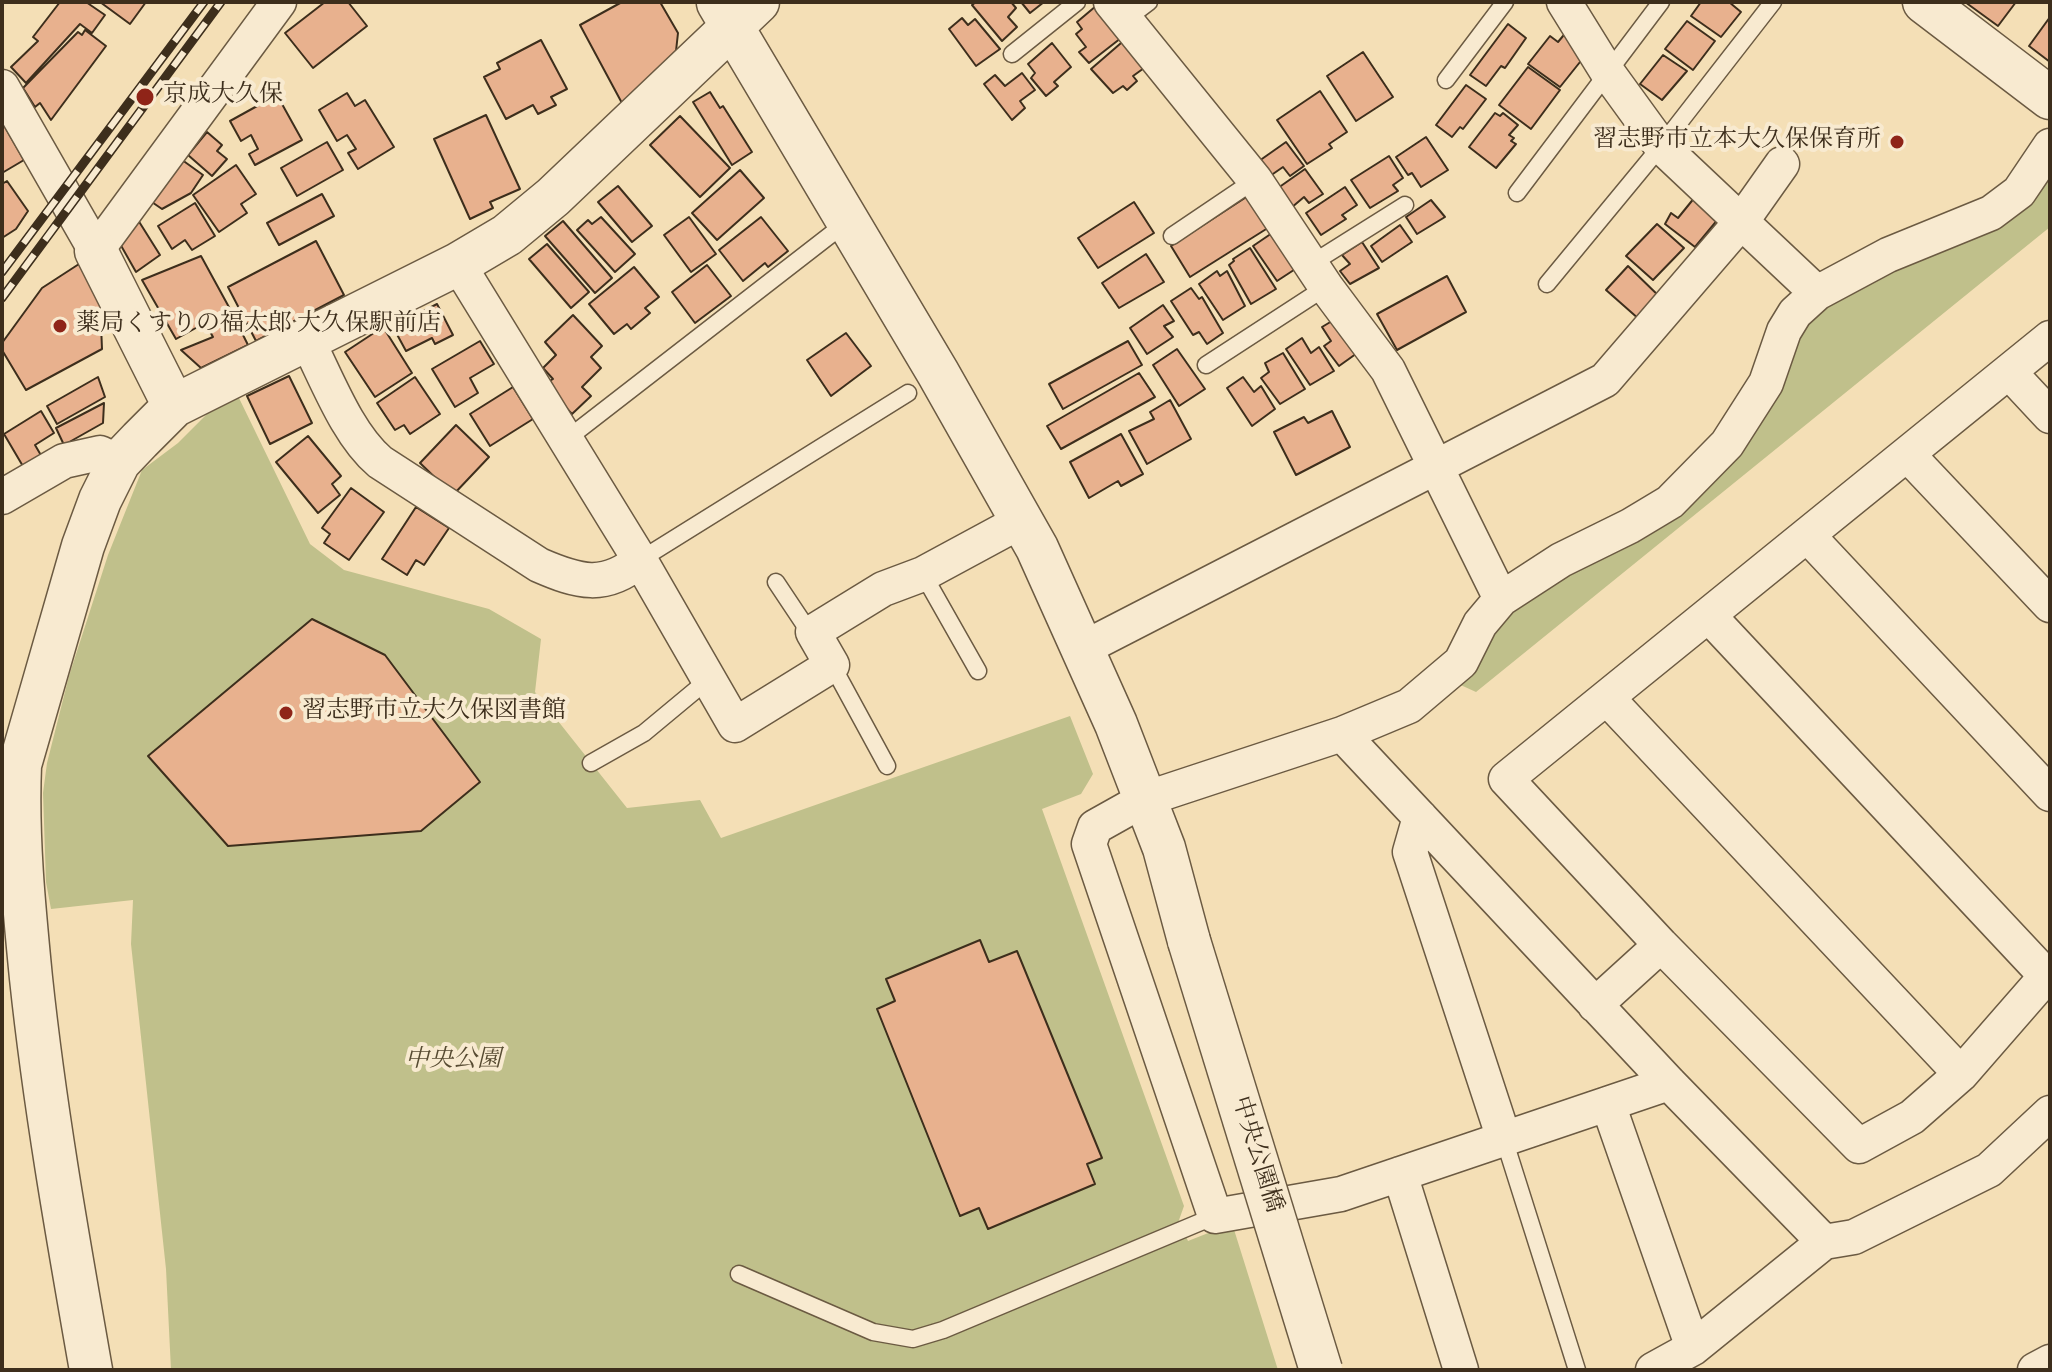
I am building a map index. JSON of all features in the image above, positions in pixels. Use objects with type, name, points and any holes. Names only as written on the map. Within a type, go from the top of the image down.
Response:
[{"type":"street","points":[[96,251],[279,2]]},
{"type":"street","points":[[1564,2],[1608,73],[1661,146],[1817,293]]},
{"type":"street","points":[[1924,2],[2050,98]]},
{"type":"street","points":[[1128,8],[1255,180],[1318,276],[1388,370],[1501,599]]},
{"type":"street","points":[[91,1370],[43,1089],[21,884],[19,789],[20,765],[83,546],[100,500],[119,462],[174,406],[458,264],[507,235],[553,197],[736,11]]},
{"type":"street","name":"中央公園橋","points":[[736,11],[847,222],[1023,520],[1116,724],[1164,848],[1189,941],[1321,1370]]},
{"type":"street","points":[[2,87],[96,251],[174,406]]},
{"type":"street","points":[[1669,1083],[1341,1194],[1215,1216],[1089,844],[1095,827],[1145,799],[1342,734],[1409,706],[1461,662],[1480,624],[1501,599],[1561,560],[1670,502],[1727,444],[1766,383],[1784,331],[1795,313],[1817,293],[1888,255],[1991,213],[2019,192],[2050,146]]},
{"type":"street","points":[[1082,649],[1605,380],[1741,222],[1782,164]]},
{"type":"street","points":[[458,264],[640,560],[735,725],[832,665],[813,632],[883,589],[923,574],[1023,520]]},
{"type":"street","points":[[1709,616],[2049,976],[1961,1074],[1912,1117],[1859,1146],[1661,945],[1506,779],[2050,338]]},
{"type":"street","points":[[307,340],[356,435],[367,451],[380,462],[539,565],[579,581],[601,580],[625,573],[640,560]]},
{"type":"street","points":[[2009,372],[2050,416]]},
{"type":"street","points":[[2,497],[64,461],[100,453],[119,462]]},
{"type":"street","points":[[1908,455],[2050,605]]},
{"type":"street","points":[[1808,536],[2050,794]]},
{"type":"street","points":[[1607,698],[1961,1074]]},
{"type":"street","points":[[1342,734],[1669,1083],[1824,1242]]},
{"type":"street","points":[[1420,817],[1410,852],[1504,1139]]},
{"type":"street","points":[[1595,1005],[1661,945]]},
{"type":"street","points":[[1608,1104],[1693,1348]]},
{"type":"street","points":[[1653,1370],[1693,1348],[1824,1242],[1854,1237],[1989,1170],[2050,1113]]},
{"type":"street","points":[[1400,1174],[1461,1370]]},
{"type":"street","points":[[2035,1370],[2050,1362]]},
{"type":"lane","points":[[1012,54],[1077,2]]},
{"type":"lane","points":[[1446,80],[1505,2]]},
{"type":"lane","points":[[1517,193],[1661,2]]},
{"type":"lane","points":[[1547,284],[1661,146],[1773,2]]},
{"type":"lane","points":[[1172,236],[1255,180]]},
{"type":"lane","points":[[1206,365],[1405,205]]},
{"type":"lane","points":[[567,439],[847,222]]},
{"type":"lane","points":[[640,560],[908,393]]},
{"type":"lane","points":[[923,574],[978,671]]},
{"type":"lane","points":[[776,582],[804,624],[813,632]]},
{"type":"lane","points":[[832,665],[887,766]]},
{"type":"lane","points":[[591,763],[644,733],[709,679]]},
{"type":"lane","points":[[1504,1139],[1577,1370]]},
{"type":"lane","points":[[739,1274],[873,1332],[913,1339],[943,1330],[1215,1216]]},
{"type":"green space","points":[[2050,169],[2050,227],[1476,692],[1454,682],[1515,605],[1676,510],[1809,314],[1918,259]]},
{"type":"green space","name":"中央公園","points":[[238,396],[310,544],[344,570],[489,609],[541,639],[535,692],[627,808],[700,800],[721,838],[1070,716],[1093,774],[1081,794],[1042,809],[1184,1206],[1179,1220],[1188,1241],[1226,1226],[1231,1220],[1278,1370],[171,1370],[166,1269],[131,944],[133,900],[51,909],[46,882],[43,793],[47,763],[69,676],[108,555],[142,470],[178,443],[217,404]]},
{"type":"building","points":[[60,2],[86,2],[105,15],[92,33],[80,24],[26,83],[11,67],[38,41],[33,37]]},
{"type":"building","points":[[100,2],[146,2],[130,24]]},
{"type":"building","points":[[325,2],[348,2],[367,26],[313,68],[285,33]]},
{"type":"building","points":[[622,2],[660,2],[678,33],[676,51],[623,105],[580,25]]},
{"type":"building","points":[[976,2],[1011,2],[1016,8],[1008,17],[1017,27],[1002,41],[972,5]]},
{"type":"building","points":[[1021,2],[1044,2],[1030,13]]},
{"type":"building","points":[[1701,2],[1729,2],[1741,12],[1721,37],[1691,16]]},
{"type":"building","points":[[1965,2],[2016,2],[1998,26]]},
{"type":"building","points":[[1096,6],[1121,38],[1089,63],[1079,52],[1086,47],[1076,34],[1082,29],[1077,22]]},
{"type":"building","points":[[2050,17],[2050,62],[2029,46]]},
{"type":"building","points":[[962,18],[968,25],[975,19],[1000,49],[976,66],[949,29]]},
{"type":"building","points":[[1687,21],[1715,41],[1693,70],[1665,49]]},
{"type":"building","points":[[1508,24],[1526,38],[1505,68],[1501,66],[1486,86],[1470,75]]},
{"type":"building","points":[[85,30],[106,46],[51,120],[40,103],[35,107],[23,88],[78,32],[82,35]]},
{"type":"building","points":[[1568,30],[1588,52],[1560,87],[1528,64],[1550,36],[1558,42]]},
{"type":"building","points":[[1128,37],[1151,63],[1133,76],[1137,81],[1127,90],[1123,86],[1113,93],[1091,69]]},
{"type":"building","points":[[541,40],[567,89],[551,97],[556,105],[538,114],[533,105],[506,119],[484,77],[500,69],[497,63]]},
{"type":"building","points":[[1052,43],[1071,67],[1054,82],[1058,86],[1046,96],[1031,78],[1035,73],[1028,64]]},
{"type":"building","points":[[1363,52],[1393,97],[1356,121],[1327,76]]},
{"type":"building","points":[[1663,55],[1687,71],[1662,100],[1640,84]]},
{"type":"building","points":[[1528,67],[1560,90],[1531,129],[1499,105]]},
{"type":"building","points":[[1022,73],[1035,90],[1020,101],[1025,108],[1012,120],[984,84],[995,75],[1005,86]]},
{"type":"building","points":[[1466,85],[1486,99],[1463,129],[1460,127],[1452,137],[1436,125]]},
{"type":"building","points":[[1320,91],[1347,132],[1329,144],[1332,148],[1307,164],[1277,120]]},
{"type":"building","points":[[710,92],[720,108],[723,106],[752,152],[732,165],[693,102]]},
{"type":"building","points":[[347,93],[355,106],[365,100],[394,147],[358,169],[348,153],[356,149],[347,135],[337,141],[319,110]]},
{"type":"building","points":[[277,95],[302,140],[255,165],[249,154],[258,149],[251,135],[241,141],[230,121]]},
{"type":"building","points":[[1495,113],[1500,116],[1503,113],[1518,125],[1509,135],[1516,144],[1496,168],[1469,147]]},
{"type":"building","points":[[486,115],[520,189],[490,202],[493,208],[470,219],[434,139]]},
{"type":"building","points":[[680,116],[730,168],[700,197],[650,145]]},
{"type":"building","points":[[2,126],[24,160],[2,173]]},
{"type":"building","points":[[207,132],[222,145],[217,151],[227,159],[212,176],[188,155]]},
{"type":"building","points":[[1426,137],[1448,170],[1421,187],[1396,157]]},
{"type":"building","points":[[327,142],[343,170],[297,196],[281,168]]},
{"type":"building","points":[[1286,142],[1304,166],[1290,176],[1283,167],[1270,176],[1259,161]]},
{"type":"building","points":[[1389,156],[1403,178],[1393,185],[1398,191],[1370,208],[1351,180]]},
{"type":"building","points":[[178,157],[203,175],[191,193],[162,209],[146,198]]},
{"type":"building","points":[[236,165],[256,194],[241,204],[247,213],[219,232],[193,195]]},
{"type":"building","points":[[1305,169],[1323,194],[1309,203],[1304,197],[1291,208],[1278,188]]},
{"type":"building","points":[[740,170],[764,198],[717,240],[692,213]]},
{"type":"building","points":[[7,181],[28,211],[16,229],[2,238],[2,184]]},
{"type":"building","points":[[618,186],[652,226],[632,242],[598,202]]},
{"type":"building","points":[[1345,187],[1357,205],[1342,215],[1346,219],[1321,235],[1306,213]]},
{"type":"building","points":[[322,194],[334,216],[279,245],[267,223]]},
{"type":"building","points":[[1251,194],[1271,226],[1190,277],[1171,246]]},
{"type":"building","points":[[1695,197],[1719,218],[1695,247],[1665,224],[1671,213],[1678,218]]},
{"type":"building","points":[[1431,200],[1445,217],[1417,234],[1406,217]]},
{"type":"building","points":[[1134,202],[1154,233],[1098,268],[1078,238]]},
{"type":"building","points":[[195,203],[215,236],[192,250],[185,240],[172,249],[158,226]]},
{"type":"building","points":[[601,217],[635,254],[615,272],[577,230],[588,220],[592,224]]},
{"type":"building","points":[[689,217],[716,254],[691,272],[664,235]]},
{"type":"building","points":[[761,217],[788,251],[768,267],[765,263],[743,281],[719,250]]},
{"type":"building","points":[[138,220],[160,255],[136,272],[115,235]]},
{"type":"building","points":[[563,221],[612,278],[595,293],[545,236]]},
{"type":"building","points":[[1657,224],[1684,248],[1653,280],[1626,256]]},
{"type":"building","points":[[1400,225],[1412,242],[1382,262],[1371,246]]},
{"type":"building","points":[[1278,229],[1303,264],[1277,281],[1253,246]]},
{"type":"building","points":[[316,241],[344,295],[256,341],[228,287]]},
{"type":"building","points":[[1362,242],[1379,268],[1350,284],[1340,271],[1350,264],[1342,255]]},
{"type":"building","points":[[547,244],[589,292],[571,308],[529,259]]},
{"type":"building","points":[[1250,248],[1276,289],[1251,304],[1229,265]]},
{"type":"building","points":[[1146,254],[1164,282],[1119,308],[1102,283]]},
{"type":"building","points":[[201,256],[230,309],[176,339],[142,280]]},
{"type":"building","points":[[79,264],[100,300],[102,349],[26,390],[2,350],[2,343],[42,288]]},
{"type":"building","points":[[707,265],[731,296],[695,323],[672,292]]},
{"type":"building","points":[[1628,266],[1662,299],[1640,320],[1606,290]]},
{"type":"building","points":[[634,267],[659,297],[645,308],[650,313],[631,329],[627,324],[614,334],[589,304]]},
{"type":"building","points":[[1217,271],[1220,276],[1227,271],[1245,306],[1223,320],[1199,284]]},
{"type":"building","points":[[1447,276],[1466,312],[1397,350],[1377,314]]},
{"type":"building","points":[[1191,288],[1199,299],[1202,297],[1223,333],[1207,344],[1199,332],[1193,335],[1171,301]]},
{"type":"building","points":[[437,304],[453,335],[435,344],[432,338],[406,351],[393,327]]},
{"type":"building","points":[[1163,305],[1174,321],[1164,326],[1173,337],[1147,354],[1130,328]]},
{"type":"building","points":[[233,315],[248,345],[201,368],[181,350],[213,337],[208,328]]},
{"type":"building","points":[[573,315],[602,346],[591,357],[601,368],[582,387],[591,396],[572,414],[550,391],[548,382],[553,379],[543,368],[556,355],[545,342]]},
{"type":"building","points":[[1337,318],[1360,351],[1339,366],[1324,346],[1331,341],[1322,327]]},
{"type":"building","points":[[383,327],[412,373],[375,397],[345,352]]},
{"type":"building","points":[[846,333],[871,366],[831,396],[807,360]]},
{"type":"building","points":[[1302,338],[1311,353],[1319,347],[1334,371],[1310,385],[1286,349]]},
{"type":"building","points":[[480,341],[494,364],[470,378],[478,393],[455,407],[432,369]]},
{"type":"building","points":[[1128,341],[1142,365],[1063,409],[1049,384]]},
{"type":"building","points":[[1177,349],[1205,389],[1179,406],[1153,365]]},
{"type":"building","points":[[1283,353],[1305,389],[1280,404],[1261,378],[1269,372],[1265,363]]},
{"type":"building","points":[[1139,373],[1155,397],[1061,449],[1047,426]]},
{"type":"building","points":[[289,376],[312,423],[270,444],[247,396]]},
{"type":"building","points":[[98,377],[105,397],[57,424],[47,406]]},
{"type":"building","points":[[415,377],[440,414],[410,434],[404,425],[395,430],[377,403]]},
{"type":"building","points":[[1243,377],[1254,392],[1261,386],[1275,409],[1252,426],[1227,388]]},
{"type":"building","points":[[513,387],[533,419],[490,446],[470,414]]},
{"type":"building","points":[[1170,400],[1191,439],[1147,464],[1129,431],[1154,419],[1150,412]]},
{"type":"building","points":[[104,403],[103,423],[64,445],[56,428]]},
{"type":"building","points":[[41,411],[54,433],[35,445],[42,457],[24,468],[4,434]]},
{"type":"building","points":[[1332,411],[1350,447],[1296,475],[1274,432],[1304,417],[1308,423]]},
{"type":"building","points":[[456,425],[489,457],[453,495],[420,463]]},
{"type":"building","points":[[1121,434],[1143,474],[1121,486],[1118,481],[1089,498],[1070,462]]},
{"type":"building","points":[[308,436],[341,476],[332,484],[340,495],[318,513],[276,462]]},
{"type":"building","points":[[351,488],[384,512],[349,560],[324,543],[330,534],[322,528]]},
{"type":"building","points":[[416,507],[449,528],[424,565],[416,560],[407,575],[382,559]]},
{"type":"building","points":[[312,619],[385,655],[480,782],[421,831],[228,846],[148,756]]},
{"type":"building","points":[[980,940],[989,962],[1017,951],[1102,1158],[1087,1164],[1095,1184],[988,1229],[979,1208],[960,1216],[877,1009],[895,1001],[886,979]]},
{"type":"railway","points":[[2,272],[204,2]]},
{"type":"railway","points":[[2,298],[221,2]]},
{"type":"place","name":"京成大久保","points":[[145,97]]},
{"type":"place","name":"習志野市立本大久保保育所","points":[[1897,142]]},
{"type":"place","name":"薬局くすりの福太郎 大久保駅前店","points":[[60,326]]},
{"type":"place","name":"習志野市立大久保図書館","points":[[286,713]]}]
